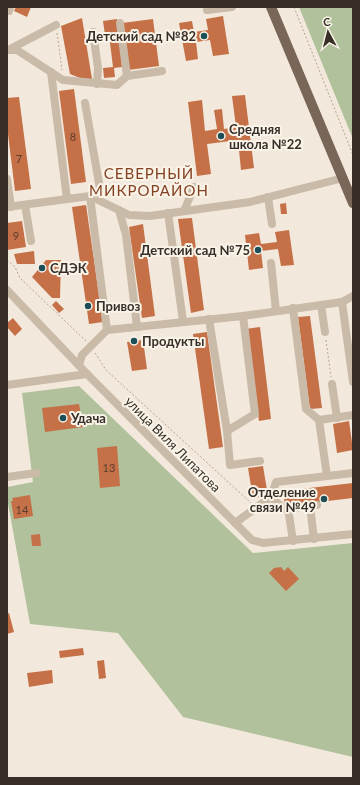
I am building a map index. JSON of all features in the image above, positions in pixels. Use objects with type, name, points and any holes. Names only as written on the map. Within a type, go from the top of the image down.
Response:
[{"type":"main road","points":[[271,7],[353,203]]},
{"type":"street","points":[[207,10],[232,7]]},
{"type":"street","points":[[120,23],[126,76]]},
{"type":"street","points":[[8,50],[56,25]]},
{"type":"street","points":[[93,32],[98,68],[97,84]]},
{"type":"street","points":[[8,50],[17,50],[63,80],[117,85],[126,76],[162,71]]},
{"type":"street","points":[[51,72],[67,199]]},
{"type":"street","points":[[7,179],[9,207],[90,196],[100,189],[85,103]]},
{"type":"street","points":[[90,196],[129,215],[150,216],[250,202],[343,178]]},
{"type":"street","points":[[184,211],[194,187]]},
{"type":"street","points":[[90,196],[107,330]]},
{"type":"street","points":[[268,197],[272,224]]},
{"type":"street","points":[[25,205],[31,241]]},
{"type":"street","points":[[119,210],[126,235],[137,327]]},
{"type":"street","points":[[168,213],[183,321]]},
{"type":"street","points":[[271,263],[276,311]]},
{"type":"street","name":"улица Виля Липатова","points":[[7,290],[87,374],[252,540],[263,543],[353,534]]},
{"type":"street","points":[[80,365],[82,355],[107,330],[243,316],[342,302],[353,296]]},
{"type":"street","points":[[342,302],[353,382]]},
{"type":"street","points":[[322,305],[325,332]]},
{"type":"street","points":[[293,308],[306,409],[319,420],[327,476]]},
{"type":"street","points":[[227,431],[255,414],[243,316]]},
{"type":"street","points":[[209,319],[227,431],[230,465],[260,461]]},
{"type":"street","points":[[7,385],[87,374]]},
{"type":"street","points":[[332,384],[337,418]]},
{"type":"street","points":[[319,420],[353,415]]},
{"type":"street","points":[[235,523],[271,498],[276,482],[353,473]]},
{"type":"street","points":[[7,477],[36,474]]},
{"type":"street","points":[[271,498],[284,508],[314,505],[314,539]]},
{"type":"street","points":[[288,508],[293,541]]},
{"type":"path","points":[[294,7],[353,155]]},
{"type":"path","points":[[56,25],[63,80]]},
{"type":"path","points":[[7,260],[15,267],[20,278],[91,346],[106,370],[256,508]]},
{"type":"path","points":[[325,332],[332,384]]},
{"type":"green space","points":[[299,7],[353,7],[353,139]]},
{"type":"green space","points":[[79,386],[253,553],[353,543],[353,757],[183,717],[118,633],[30,624],[7,498],[7,487],[33,482],[22,393]]},
{"type":"building","points":[[16,7],[31,7],[27,17],[14,11]]},
{"type":"building","name":"Детский сад №82","points":[[223,16],[229,54],[213,56],[210,40],[196,42],[198,59],[186,61],[179,23],[192,21],[194,32],[208,30],[206,19]]},
{"type":"building","points":[[82,18],[92,79],[85,80],[70,74],[61,26]]},
{"type":"building","points":[[117,19],[122,67],[114,68],[115,77],[104,78],[103,68],[113,67],[109,35],[105,35],[103,21]]},
{"type":"building","points":[[153,19],[159,66],[128,70],[122,23]]},
{"type":"building","points":[[74,89],[86,182],[71,184],[59,91]]},
{"type":"building","name":"Средняя школа №22","points":[[245,95],[254,168],[241,170],[238,140],[207,144],[211,174],[197,176],[188,102],[202,100],[205,131],[217,129],[214,110],[222,109],[224,129],[236,127],[232,96]]},
{"type":"building","points":[[19,97],[31,189],[15,191],[7,126],[7,98]]},
{"type":"building","points":[[286,203],[287,214],[281,214],[280,204]]},
{"type":"building","points":[[86,205],[103,322],[89,324],[72,207]]},
{"type":"building","points":[[192,218],[204,310],[191,313],[178,219]]},
{"type":"building","points":[[22,221],[26,247],[7,250],[7,223]]},
{"type":"building","points":[[143,224],[155,316],[142,318],[129,227]]},
{"type":"building","name":"Детский сад №75","points":[[289,230],[294,265],[281,266],[278,249],[261,251],[263,268],[249,270],[245,235],[259,233],[261,244],[277,242],[275,232]]},
{"type":"building","points":[[34,251],[35,264],[17,264],[14,254]]},
{"type":"building","points":[[46,260],[61,260],[60,298],[52,298],[32,277]]},
{"type":"building","points":[[56,301],[64,309],[59,313],[52,305]]},
{"type":"building","points":[[310,316],[322,408],[310,409],[298,317]]},
{"type":"building","points":[[13,318],[22,329],[15,336],[7,327],[7,323]]},
{"type":"building","points":[[260,327],[271,419],[259,421],[246,329]]},
{"type":"building","points":[[207,332],[223,447],[209,449],[193,334]]},
{"type":"building","points":[[143,340],[147,369],[132,371],[127,342]]},
{"type":"building","name":"Удача","points":[[79,404],[83,427],[45,432],[42,408]]},
{"type":"building","points":[[349,421],[353,450],[337,453],[333,424]]},
{"type":"building","points":[[117,446],[120,486],[100,488],[97,448]]},
{"type":"building","points":[[263,466],[268,496],[253,498],[248,468]]},
{"type":"building","points":[[353,483],[353,498],[285,506],[283,491]]},
{"type":"building","points":[[30,495],[33,516],[14,519],[11,501],[13,501],[12,498]]},
{"type":"building","points":[[40,534],[41,546],[32,546],[31,535]]},
{"type":"building","points":[[281,567],[284,571],[288,567],[299,579],[286,591],[269,573],[274,568]]},
{"type":"building","points":[[9,613],[14,632],[7,634],[7,614]]},
{"type":"building","points":[[83,648],[84,655],[60,658],[59,651]]},
{"type":"building","points":[[104,660],[106,678],[99,679],[97,661]]},
{"type":"building","points":[[52,670],[53,683],[29,687],[27,673]]},
{"type":"place","name":"Детский сад №82","points":[[204,36]]},
{"type":"place","name":"Средняя школа №22","points":[[221,136]]},
{"type":"place","name":"Детский сад №75","points":[[258,250]]},
{"type":"place","name":"СДЭК","points":[[42,268]]},
{"type":"place","name":"Привоз","points":[[88,306]]},
{"type":"place","name":"Продукты","points":[[134,341]]},
{"type":"place","name":"Удача","points":[[63,418]]},
{"type":"place","name":"Отделение связи №49","points":[[324,499]]},
{"type":"district","name":"СЕВЕРНЫЙ МИКРОРАЙОН","points":[[149,182]]}]
